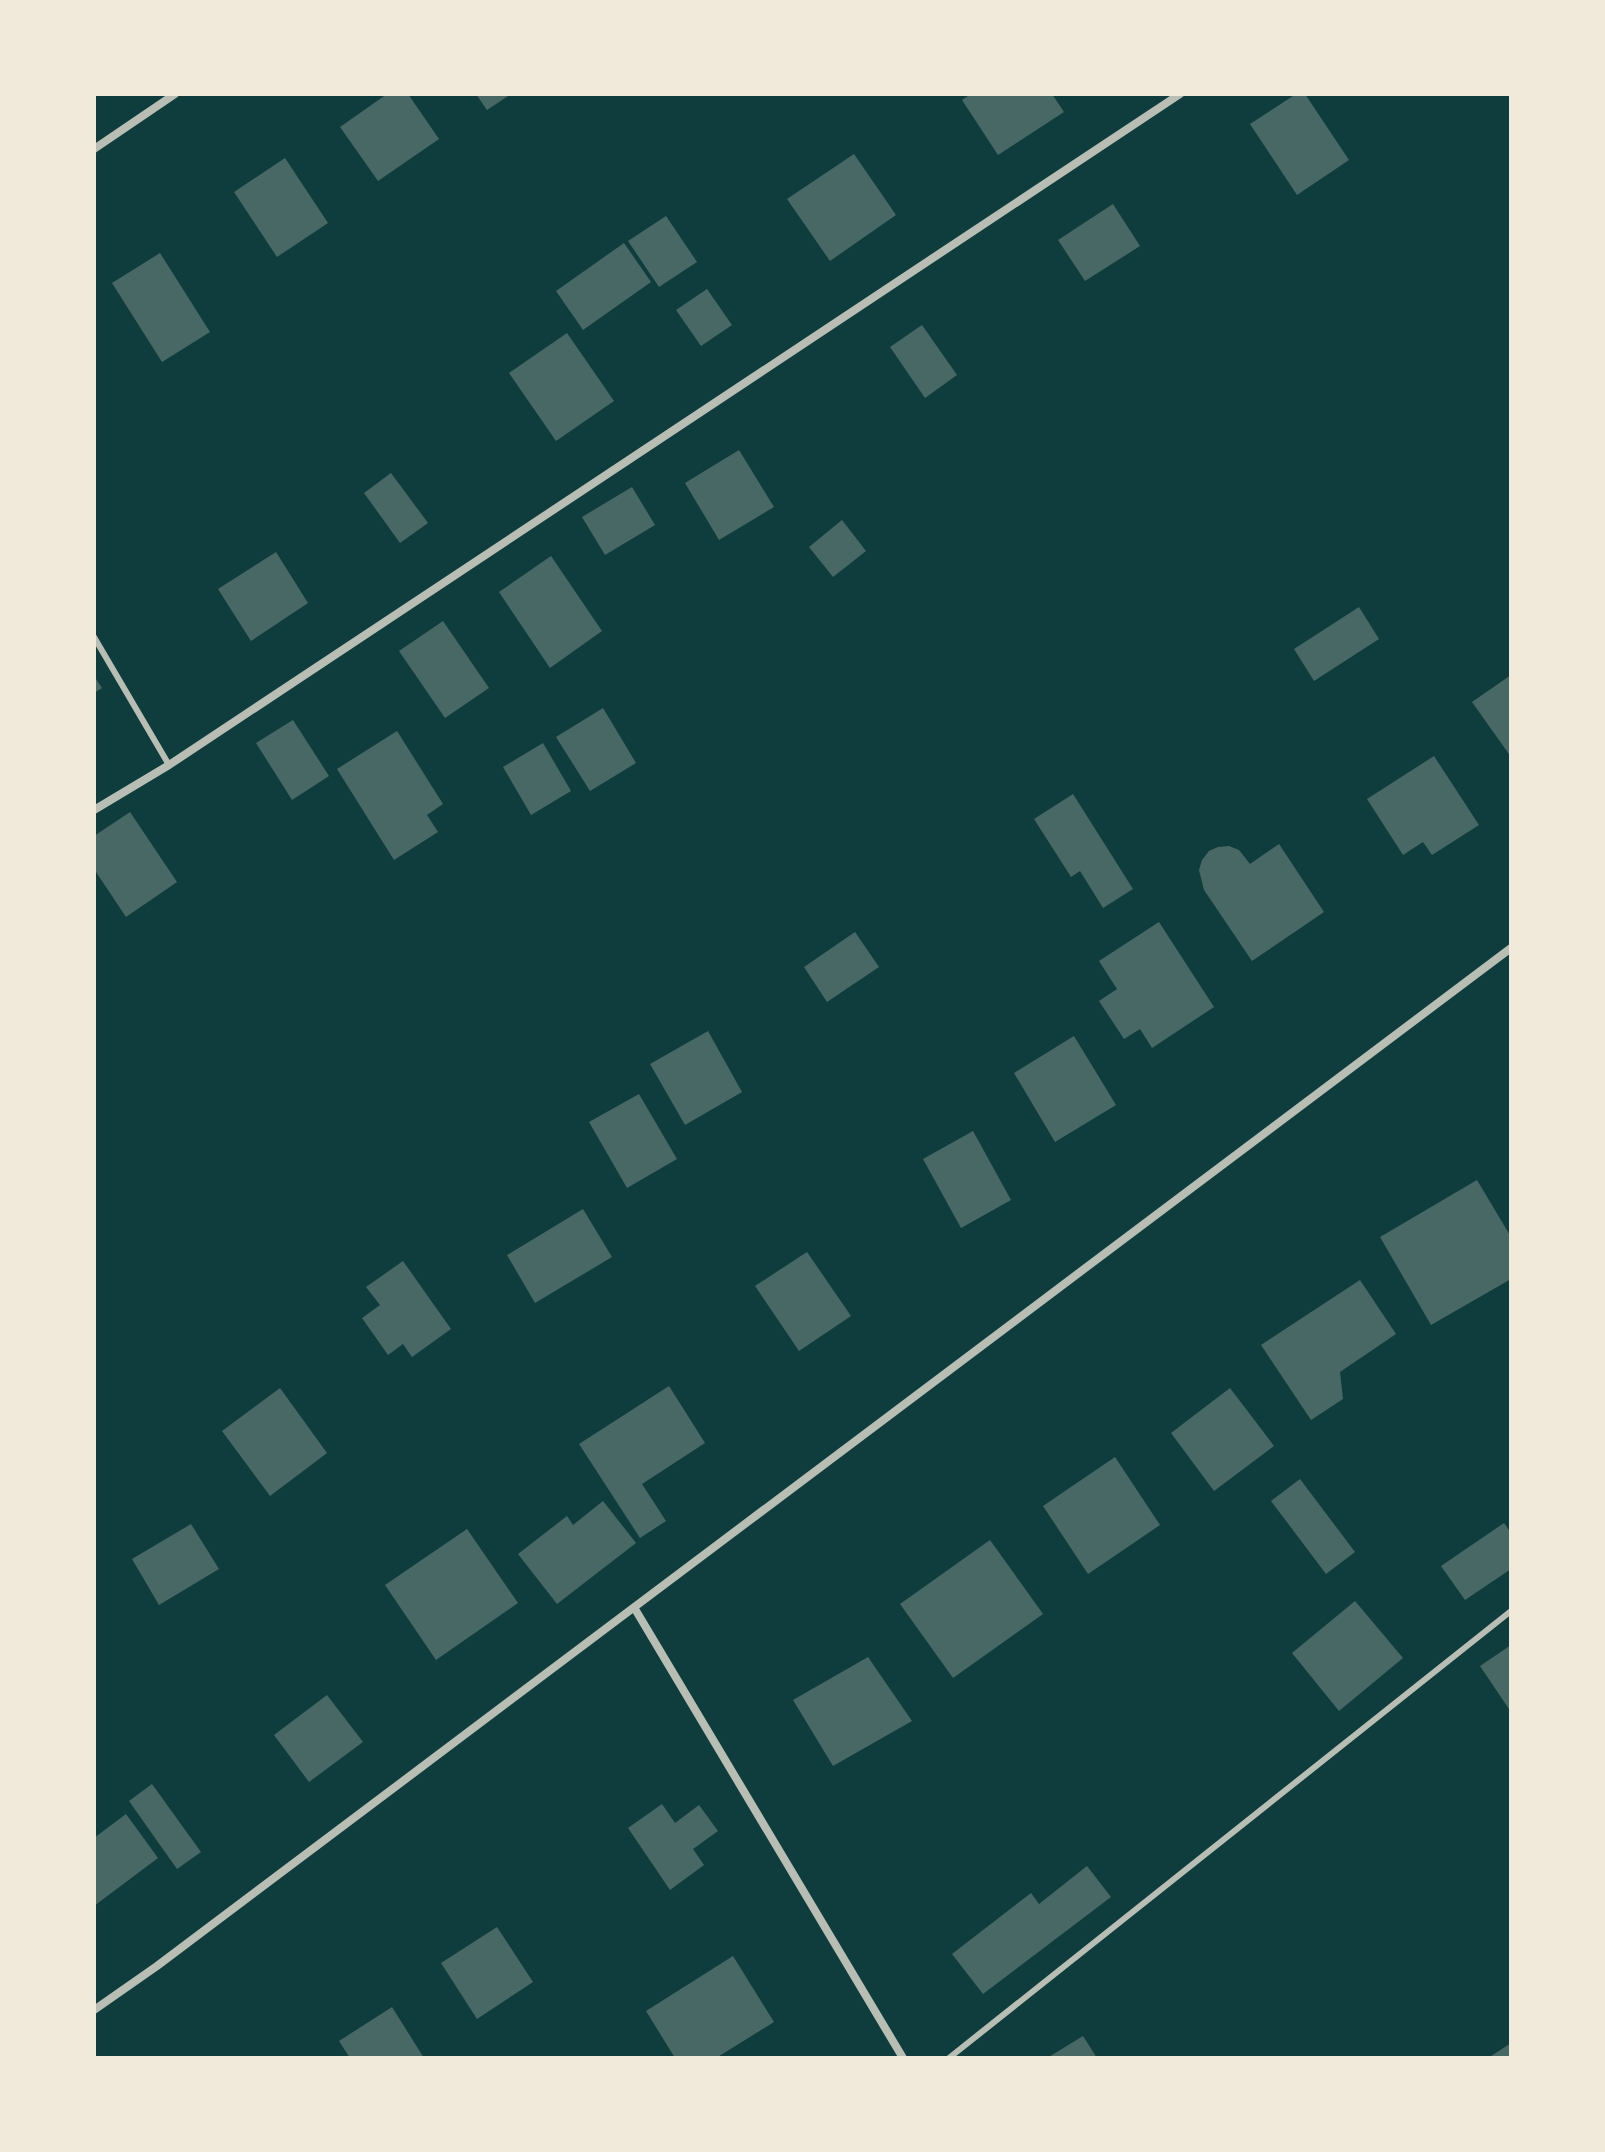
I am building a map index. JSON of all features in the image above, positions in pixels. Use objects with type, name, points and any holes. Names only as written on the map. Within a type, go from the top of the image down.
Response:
[{"type":"street","points":[[94,810],[169,765],[1180,94]]},
{"type":"street","points":[[94,149],[172,95]]},
{"type":"street","points":[[94,2010],[635,1609],[1511,948]]},
{"type":"street","points":[[635,1609],[903,2058]]},
{"type":"lane","points":[[94,637],[169,765]]},
{"type":"lane","points":[[949,2058],[1511,1611]]},
{"type":"building","points":[[387,94],[408,94],[439,139],[378,181],[340,127]]},
{"type":"building","points":[[476,94],[511,94],[487,110]]},
{"type":"building","points":[[971,94],[1052,94],[1064,112],[998,155],[962,100]]},
{"type":"building","points":[[1296,94],[1305,94],[1349,160],[1297,195],[1250,124]]},
{"type":"building","points":[[854,154],[896,215],[830,261],[787,199]]},
{"type":"building","points":[[285,158],[328,223],[277,257],[234,192]]},
{"type":"building","points":[[1113,204],[1140,246],[1085,281],[1058,240]]},
{"type":"building","points":[[666,216],[697,262],[659,287],[628,241]]},
{"type":"building","points":[[624,243],[651,282],[583,330],[556,291]]},
{"type":"building","points":[[160,253],[210,332],[162,362],[112,283]]},
{"type":"building","points":[[707,289],[732,325],[701,346],[676,310]]},
{"type":"building","points":[[922,325],[957,375],[925,398],[890,347]]},
{"type":"building","points":[[567,333],[614,401],[556,441],[509,373]]},
{"type":"building","points":[[739,450],[774,507],[719,540],[685,483]]},
{"type":"building","points":[[391,473],[428,523],[400,543],[364,493]]},
{"type":"building","points":[[632,487],[655,525],[605,555],[582,517]]},
{"type":"building","points":[[842,520],[866,551],[833,577],[809,547]]},
{"type":"building","points":[[276,552],[308,603],[251,641],[218,589]]},
{"type":"building","points":[[551,556],[602,631],[550,668],[499,592]]},
{"type":"building","points":[[1359,607],[1379,639],[1314,681],[1294,649]]},
{"type":"building","points":[[443,621],[489,688],[445,718],[399,651]]},
{"type":"building","points":[[1511,675],[1511,757],[1472,702]]},
{"type":"building","points":[[94,676],[102,688],[94,693]]},
{"type":"building","points":[[603,708],[636,763],[590,791],[556,737]]},
{"type":"building","points":[[293,720],[329,776],[292,800],[256,743]]},
{"type":"building","points":[[397,731],[443,804],[427,815],[438,832],[394,860],[337,769]]},
{"type":"building","points":[[543,743],[571,791],[531,815],[503,767]]},
{"type":"building","points":[[1434,756],[1479,825],[1432,855],[1423,842],[1403,855],[1367,799]]},
{"type":"building","points":[[1073,794],[1133,889],[1103,908],[1080,871],[1071,877],[1034,819]]},
{"type":"building","points":[[130,812],[177,882],[126,917],[94,869],[94,836]]},
{"type":"building","points":[[1279,844],[1324,912],[1252,961],[1204,890],[1199,870],[1209,851],[1218,847],[1229,846],[1239,850],[1250,864]]},
{"type":"building","points":[[1159,922],[1214,1007],[1152,1048],[1140,1029],[1124,1039],[1099,1001],[1117,989],[1099,961]]},
{"type":"building","points":[[855,932],[879,967],[827,1002],[804,967]]},
{"type":"building","points":[[708,1031],[742,1092],[685,1125],[650,1064]]},
{"type":"building","points":[[1074,1036],[1116,1105],[1055,1142],[1014,1073]]},
{"type":"building","points":[[639,1094],[677,1159],[627,1188],[589,1122]]},
{"type":"building","points":[[973,1131],[1011,1200],[961,1228],[923,1159]]},
{"type":"building","points":[[1477,1180],[1511,1237],[1511,1279],[1431,1325],[1380,1237]]},
{"type":"building","points":[[583,1209],[612,1257],[535,1303],[507,1255]]},
{"type":"building","points":[[807,1252],[851,1316],[799,1351],[755,1286]]},
{"type":"building","points":[[403,1261],[451,1329],[412,1357],[403,1344],[388,1355],[362,1318],[380,1305],[366,1287]]},
{"type":"building","points":[[1360,1280],[1396,1334],[1340,1372],[1343,1399],[1311,1420],[1261,1345]]},
{"type":"building","points":[[669,1386],[705,1443],[642,1484],[666,1521],[640,1538],[579,1444]]},
{"type":"building","points":[[280,1388],[327,1453],[270,1496],[222,1431]]},
{"type":"building","points":[[1230,1388],[1274,1446],[1214,1491],[1171,1433]]},
{"type":"building","points":[[1115,1457],[1160,1525],[1088,1574],[1043,1506]]},
{"type":"building","points":[[1300,1479],[1355,1552],[1326,1574],[1271,1501]]},
{"type":"building","points":[[603,1501],[636,1543],[557,1604],[518,1554],[567,1516],[573,1525]]},
{"type":"building","points":[[1504,1523],[1511,1533],[1511,1569],[1465,1600],[1441,1566]]},
{"type":"building","points":[[191,1524],[219,1569],[159,1605],[132,1559]]},
{"type":"building","points":[[467,1529],[518,1603],[436,1660],[385,1585]]},
{"type":"building","points":[[990,1540],[1043,1614],[953,1678],[900,1604]]},
{"type":"building","points":[[1355,1601],[1403,1658],[1339,1711],[1292,1653]]},
{"type":"building","points":[[1511,1645],[1511,1712],[1480,1666]]},
{"type":"building","points":[[868,1657],[912,1721],[833,1766],[793,1700]]},
{"type":"building","points":[[327,1695],[363,1742],[309,1782],[274,1735]]},
{"type":"building","points":[[152,1784],[201,1852],[177,1869],[129,1801]]},
{"type":"building","points":[[662,1804],[675,1823],[699,1805],[718,1831],[693,1849],[704,1865],[670,1890],[628,1828]]},
{"type":"building","points":[[126,1814],[158,1858],[94,1906],[94,1838]]},
{"type":"building","points":[[1087,1866],[1111,1897],[983,1994],[952,1954],[1031,1893],[1039,1904]]},
{"type":"building","points":[[497,1927],[533,1982],[477,2019],[441,1963]]},
{"type":"building","points":[[733,1956],[774,2022],[716,2058],[675,2058],[646,2011]]},
{"type":"building","points":[[392,2007],[424,2058],[350,2058],[339,2041]]},
{"type":"building","points":[[1083,2036],[1097,2058],[1047,2058]]},
{"type":"building","points":[[1511,2043],[1511,2058],[1488,2058]]}]
